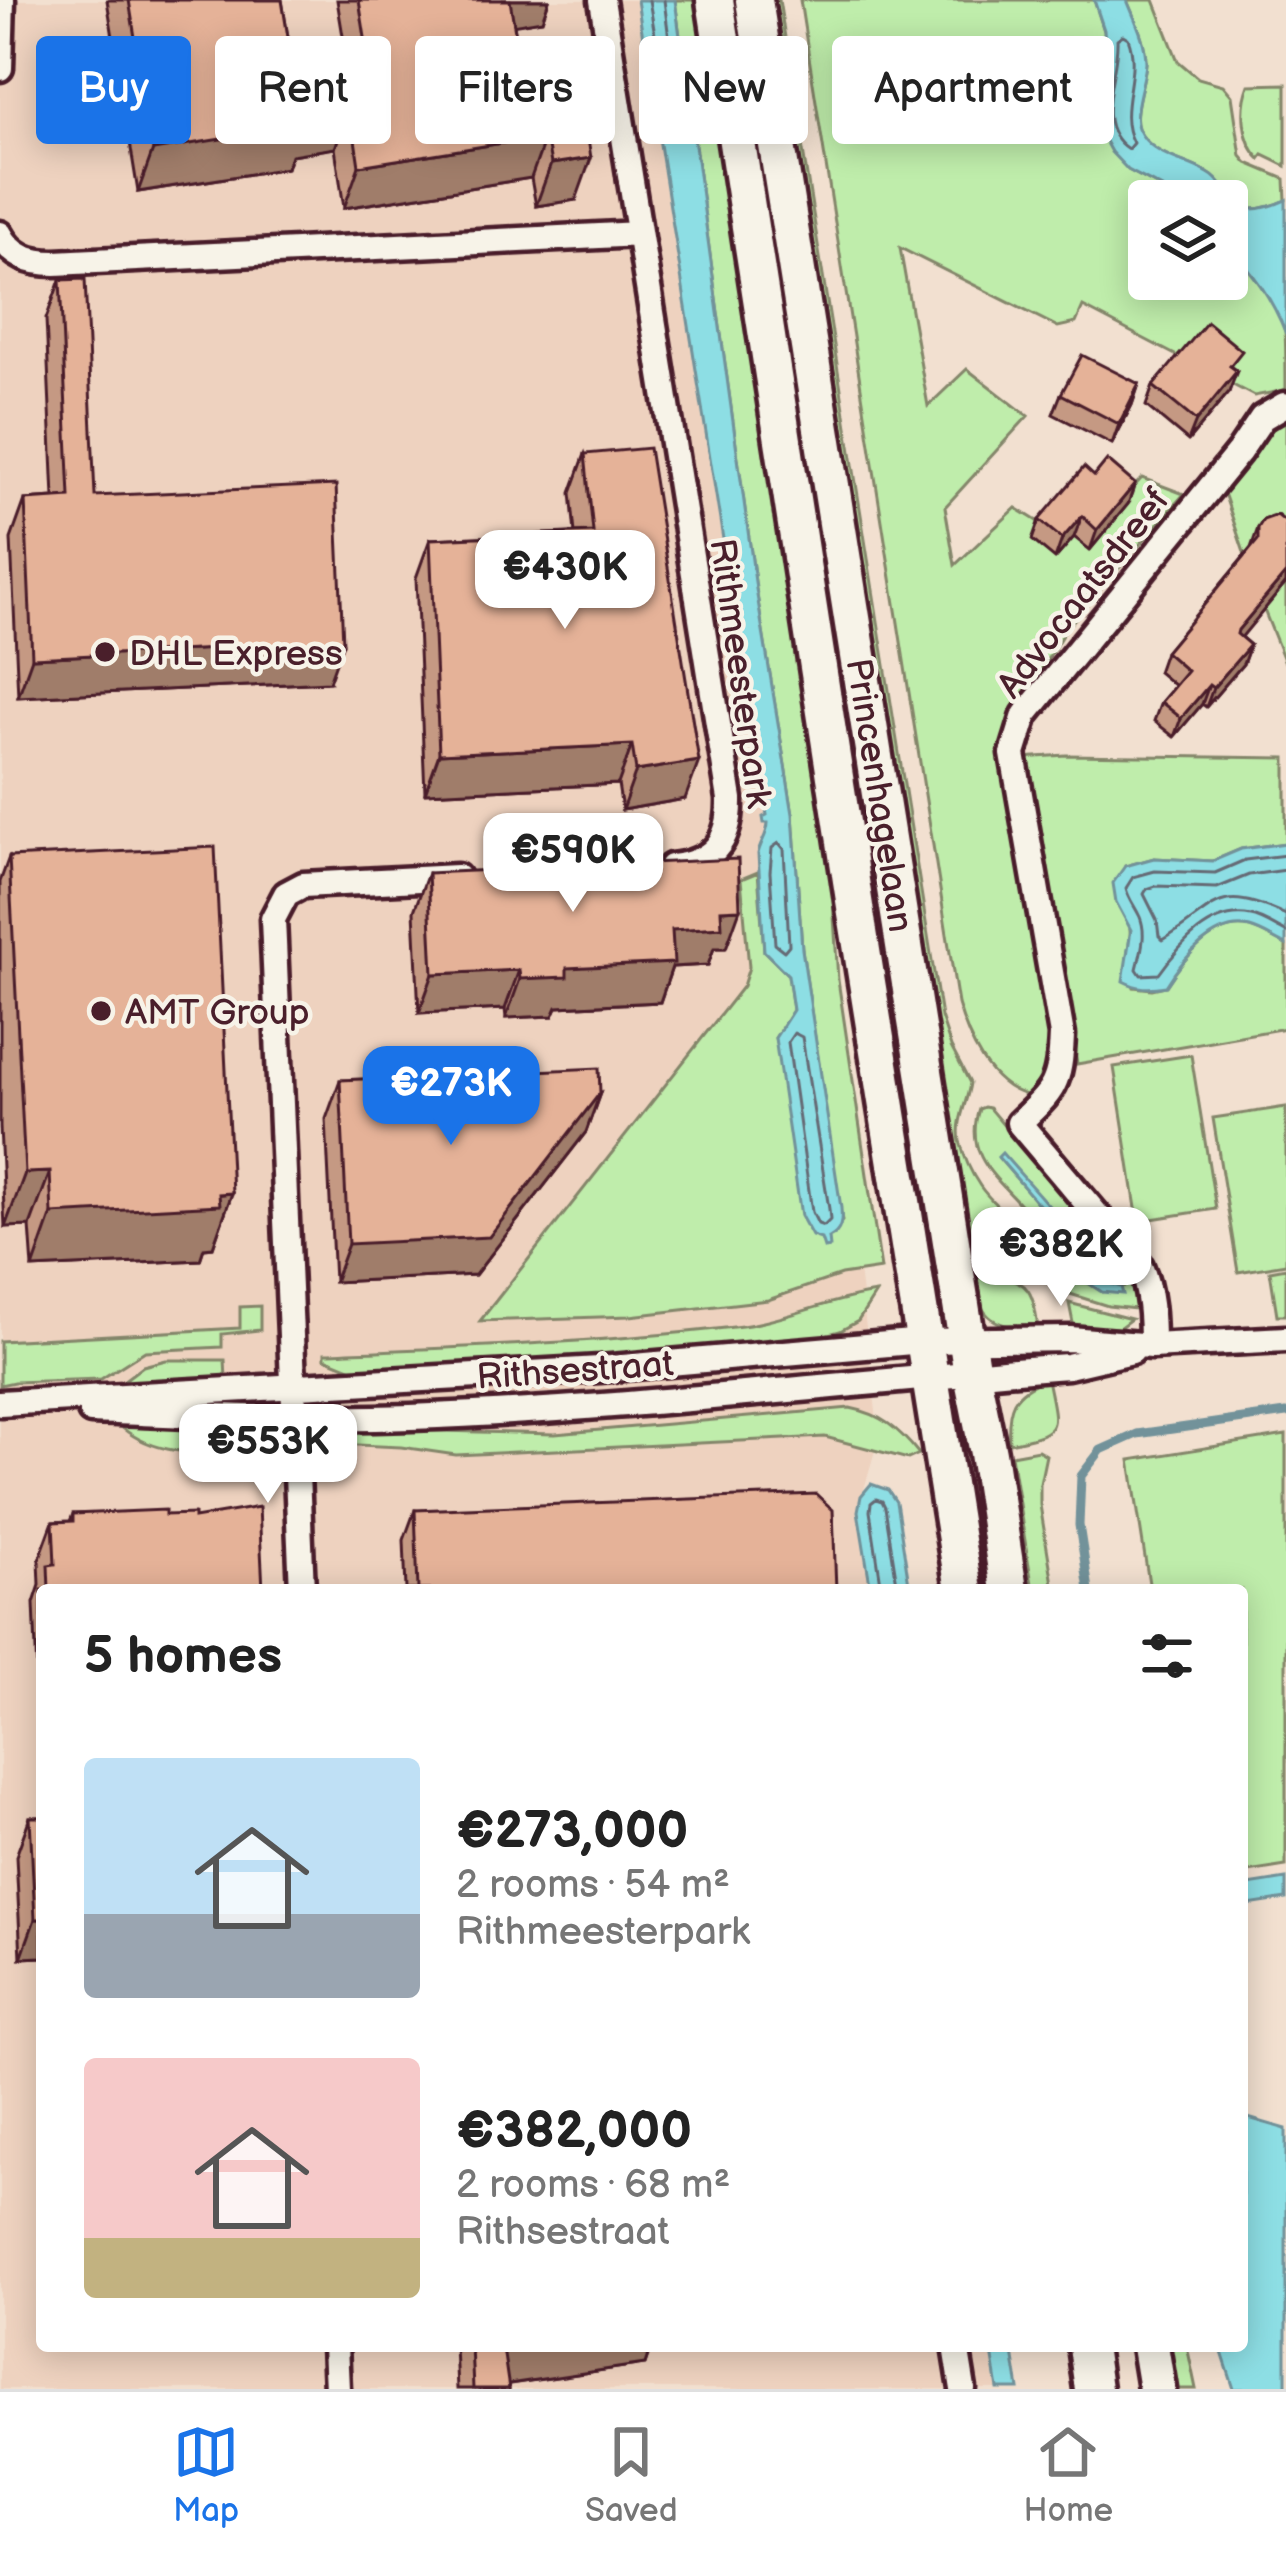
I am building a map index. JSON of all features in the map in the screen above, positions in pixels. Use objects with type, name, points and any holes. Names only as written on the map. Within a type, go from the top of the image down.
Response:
[{"type":"main road","name":"Princenhagelaan","points":[[715,0],[963,1584]]},
{"type":"main road","name":"Princenhagelaan","points":[[754,0],[1009,1584]]},
{"type":"main road","points":[[1088,2352],[1093,2389]]},
{"type":"main road","points":[[1151,2352],[1157,2389]]},
{"type":"street","points":[[0,68],[2,0]]},
{"type":"street","name":"Rithmeesterpark","points":[[602,0],[730,812],[725,834],[712,853],[690,865],[655,868]]},
{"type":"street","points":[[0,234],[21,257],[55,263],[640,234]]},
{"type":"street","name":"Advocaatsdreef","points":[[1152,1346],[1152,1315],[1140,1266],[1019,1123],[1057,1081],[1062,1035],[1012,754],[1025,715],[1262,418],[1284,405]]},
{"type":"street","points":[[302,1584],[272,920],[286,894],[303,885],[472,876]]},
{"type":"street","name":"Rithsestraat","points":[[0,1405],[600,1369],[970,1357],[1070,1339],[1152,1346],[1286,1339]]},
{"type":"street","name":"Rithsestraat","points":[[0,1405],[294,1419],[412,1417],[534,1410],[926,1359],[970,1357],[1068,1366],[1152,1346]]},
{"type":"street","points":[[335,2352],[338,2389]]},
{"type":"street","points":[[957,2352],[963,2389]]},
{"type":"shaded area","points":[[0,0],[689,0],[694,36],[639,36],[639,144],[709,144],[818,930],[879,1436],[858,1511],[870,1584],[36,1584],[36,2352],[992,2352],[998,2389],[0,2389]]},
{"type":"green space","points":[[675,0],[704,0],[709,36],[680,36]]},
{"type":"green space","points":[[765,0],[779,0],[785,36],[771,36]]},
{"type":"green space","points":[[800,0],[1094,0],[1104,36],[832,36],[832,144],[1114,144],[1114,135],[1128,170],[1147,180],[1128,180],[1128,300],[1248,300],[1248,268],[1276,307],[1285,332],[1286,390],[1254,396],[1083,307],[1076,323],[1058,327],[900,248],[928,406],[967,369],[1028,416],[945,507],[955,565],[1016,508],[1048,528],[1106,516],[1142,478],[1184,494],[1065,630],[1010,722],[1004,751],[1055,1048],[1047,1076],[1026,1095],[990,1071],[958,1004]]},
{"type":"green space","points":[[1127,0],[1154,0],[1178,61],[1198,78],[1223,85],[1232,96],[1241,156],[1285,179],[1286,200],[1248,208],[1248,180],[1216,180],[1144,138],[1137,114],[1146,55]]},
{"type":"green space","points":[[1286,84],[1286,166],[1263,155],[1260,159],[1254,152],[1244,114],[1249,85]]},
{"type":"green space","points":[[695,144],[726,144],[828,821],[838,980],[881,1269],[841,1275],[768,1300],[630,1316],[480,1321],[743,986],[749,967],[741,879],[758,872],[764,951],[788,975],[793,1010],[775,1038],[828,1237],[842,1221],[802,949],[793,814],[756,589]]},
{"type":"green space","points":[[788,144],[802,144],[941,1017],[970,1083],[960,1141],[977,1181],[1010,1219],[1025,1246],[1025,1258],[993,1251],[965,1257]]},
{"type":"green space","points":[[1286,416],[1286,665],[1222,487]]},
{"type":"green space","points":[[1022,758],[1286,758],[1286,843],[1241,849],[1213,861],[1154,858],[1125,866],[1116,902],[1130,929],[1127,961],[1134,987],[1166,986],[1191,953],[1224,929],[1250,928],[1286,945],[1286,1028],[1077,1064]]},
{"type":"green space","points":[[1191,1055],[1216,1209],[1138,1221],[1114,1067]]},
{"type":"green space","points":[[1286,1107],[1286,1264],[1238,1272],[1213,1118]]},
{"type":"green space","points":[[989,1108],[1122,1265],[1136,1309],[1067,1293],[1063,1271],[1045,1265],[1029,1216],[980,1154],[975,1126],[979,1109]],"holes":[[[998,1157],[1056,1219],[1076,1263],[1099,1280],[1121,1287],[1102,1292],[1074,1274],[1059,1251],[1047,1214]]]},
{"type":"green space","points":[[1286,1268],[1286,1315],[1277,1315],[1270,1271]]},
{"type":"green space","points":[[994,1274],[1016,1280],[1028,1290],[1038,1328],[1000,1323],[985,1312],[971,1277]]},
{"type":"green space","points":[[876,1293],[858,1321],[840,1331],[810,1339],[658,1357],[359,1372],[325,1358],[325,1353],[586,1340],[742,1326]]},
{"type":"green space","points":[[1069,1303],[1131,1319],[1119,1328],[1074,1328]]},
{"type":"green space","points":[[260,1306],[260,1330],[222,1334],[222,1347],[145,1351],[101,1379],[0,1385],[0,1341],[240,1328],[240,1307]]},
{"type":"green space","points":[[166,1360],[225,1360],[226,1379],[119,1384],[143,1366]]},
{"type":"green space","points":[[1047,1379],[1052,1426],[1039,1436],[1009,1443],[1014,1402],[1026,1389]]},
{"type":"green space","points":[[850,1408],[889,1424],[919,1454],[908,1459],[825,1437],[456,1455],[335,1444],[349,1434],[370,1429],[555,1434]]},
{"type":"green space","points":[[117,1423],[228,1425],[229,1454],[155,1446]]},
{"type":"green space","points":[[1286,1435],[1286,1866],[1248,1872],[1248,1584],[1149,1584],[1130,1460]]},
{"type":"green space","points":[[1038,1450],[1046,1455],[1040,1505],[1053,1584],[1032,1584],[1011,1455]]},
{"type":"green space","points":[[1167,2352],[1188,2352],[1196,2389],[1173,2389]]},
{"type":"water","points":[[637,0],[675,0],[680,36],[643,36]]},
{"type":"water","points":[[1094,0],[1127,0],[1146,63],[1138,128],[1160,151],[1216,180],[1147,180],[1128,170],[1111,152],[1107,144],[1114,144],[1114,36],[1104,36]]},
{"type":"water","points":[[660,144],[695,144],[756,589],[793,814],[802,949],[841,1208],[839,1229],[829,1238],[830,1247],[824,1248],[801,1216],[775,1038],[793,1010],[788,975],[764,951],[758,854],[768,827],[763,817],[767,815]]},
{"type":"water","points":[[1286,200],[1286,334],[1248,269],[1248,208]]},
{"type":"water","points":[[1286,843],[1286,945],[1250,928],[1224,929],[1201,943],[1166,986],[1144,988],[1123,981],[1131,930],[1116,902],[1113,883],[1125,866],[1154,858],[1213,861],[1241,849]]},
{"type":"water","points":[[1002,1153],[1049,1206],[1077,1263],[1099,1280],[1121,1287],[1123,1294],[1102,1292],[1074,1274],[1059,1251],[1047,1214],[998,1157]]},
{"type":"water","points":[[871,1484],[888,1490],[896,1502],[909,1584],[870,1584],[858,1511],[861,1496]]},
{"type":"water","points":[[1286,1879],[1286,1899],[1248,1905],[1248,1885]]},
{"type":"water","points":[[1248,2118],[1286,2129],[1286,2389],[1234,2389],[1222,2352],[1248,2352]]},
{"type":"water","points":[[992,2352],[1013,2352],[1019,2389],[998,2389]]},
{"type":"building","points":[[129,0],[282,0],[288,36],[215,36],[215,140],[191,144],[191,36],[135,36]]},
{"type":"building","points":[[359,0],[510,0],[516,36],[415,36],[415,144],[496,144],[359,166],[356,144],[391,144],[391,36],[365,36]]},
{"type":"building","points":[[152,144],[190,144],[153,150]]},
{"type":"building","points":[[547,144],[589,144],[591,158],[551,164]]},
{"type":"building","points":[[85,279],[95,496],[336,485],[343,643],[32,658],[25,500],[70,497],[60,280]]},
{"type":"building","points":[[1207,322],[1242,351],[1230,366],[1237,371],[1196,421],[1153,386]]},
{"type":"building","points":[[1082,355],[1139,384],[1119,424],[1061,394]]},
{"type":"building","points":[[649,448],[699,761],[636,771],[632,745],[439,754],[430,539],[593,532],[585,454]]},
{"type":"building","points":[[1107,460],[1135,484],[1097,530],[1082,516],[1062,539],[1039,520],[1084,467],[1094,476]]},
{"type":"building","points":[[1277,515],[1286,522],[1286,573],[1238,630],[1250,645],[1181,718],[1161,702],[1187,671],[1165,652],[1258,540],[1263,520]]},
{"type":"building","name":"AMT Group","points":[[215,847],[232,1193],[219,1194],[220,1205],[52,1214],[50,1172],[25,1173],[9,857]]},
{"type":"building","points":[[738,859],[740,909],[721,910],[722,927],[672,930],[674,963],[567,968],[567,977],[520,979],[519,970],[433,974],[428,873]]},
{"type":"building","points":[[599,1068],[600,1093],[489,1237],[348,1244],[340,1080]]},
{"type":"building","points":[[816,1494],[833,1510],[836,1584],[418,1584],[415,1510]]},
{"type":"building","points":[[259,1507],[263,1584],[49,1584],[48,1565],[55,1564],[53,1522],[73,1521],[73,1514],[165,1510],[165,1515],[194,1514],[194,1518]]},
{"type":"building","points":[[30,1817],[36,1817],[35,1919]]},
{"type":"building","points":[[471,2352],[504,2352],[509,2389],[473,2389]]},
{"type":"waterway","points":[[1088,1584],[1079,1525],[1081,1476],[1101,1450],[1137,1434],[1286,1413]]},
{"type":"place","name":"DHL Express","points":[[105,652]]},
{"type":"place","name":"AMT Group","points":[[101,1011]]}]
